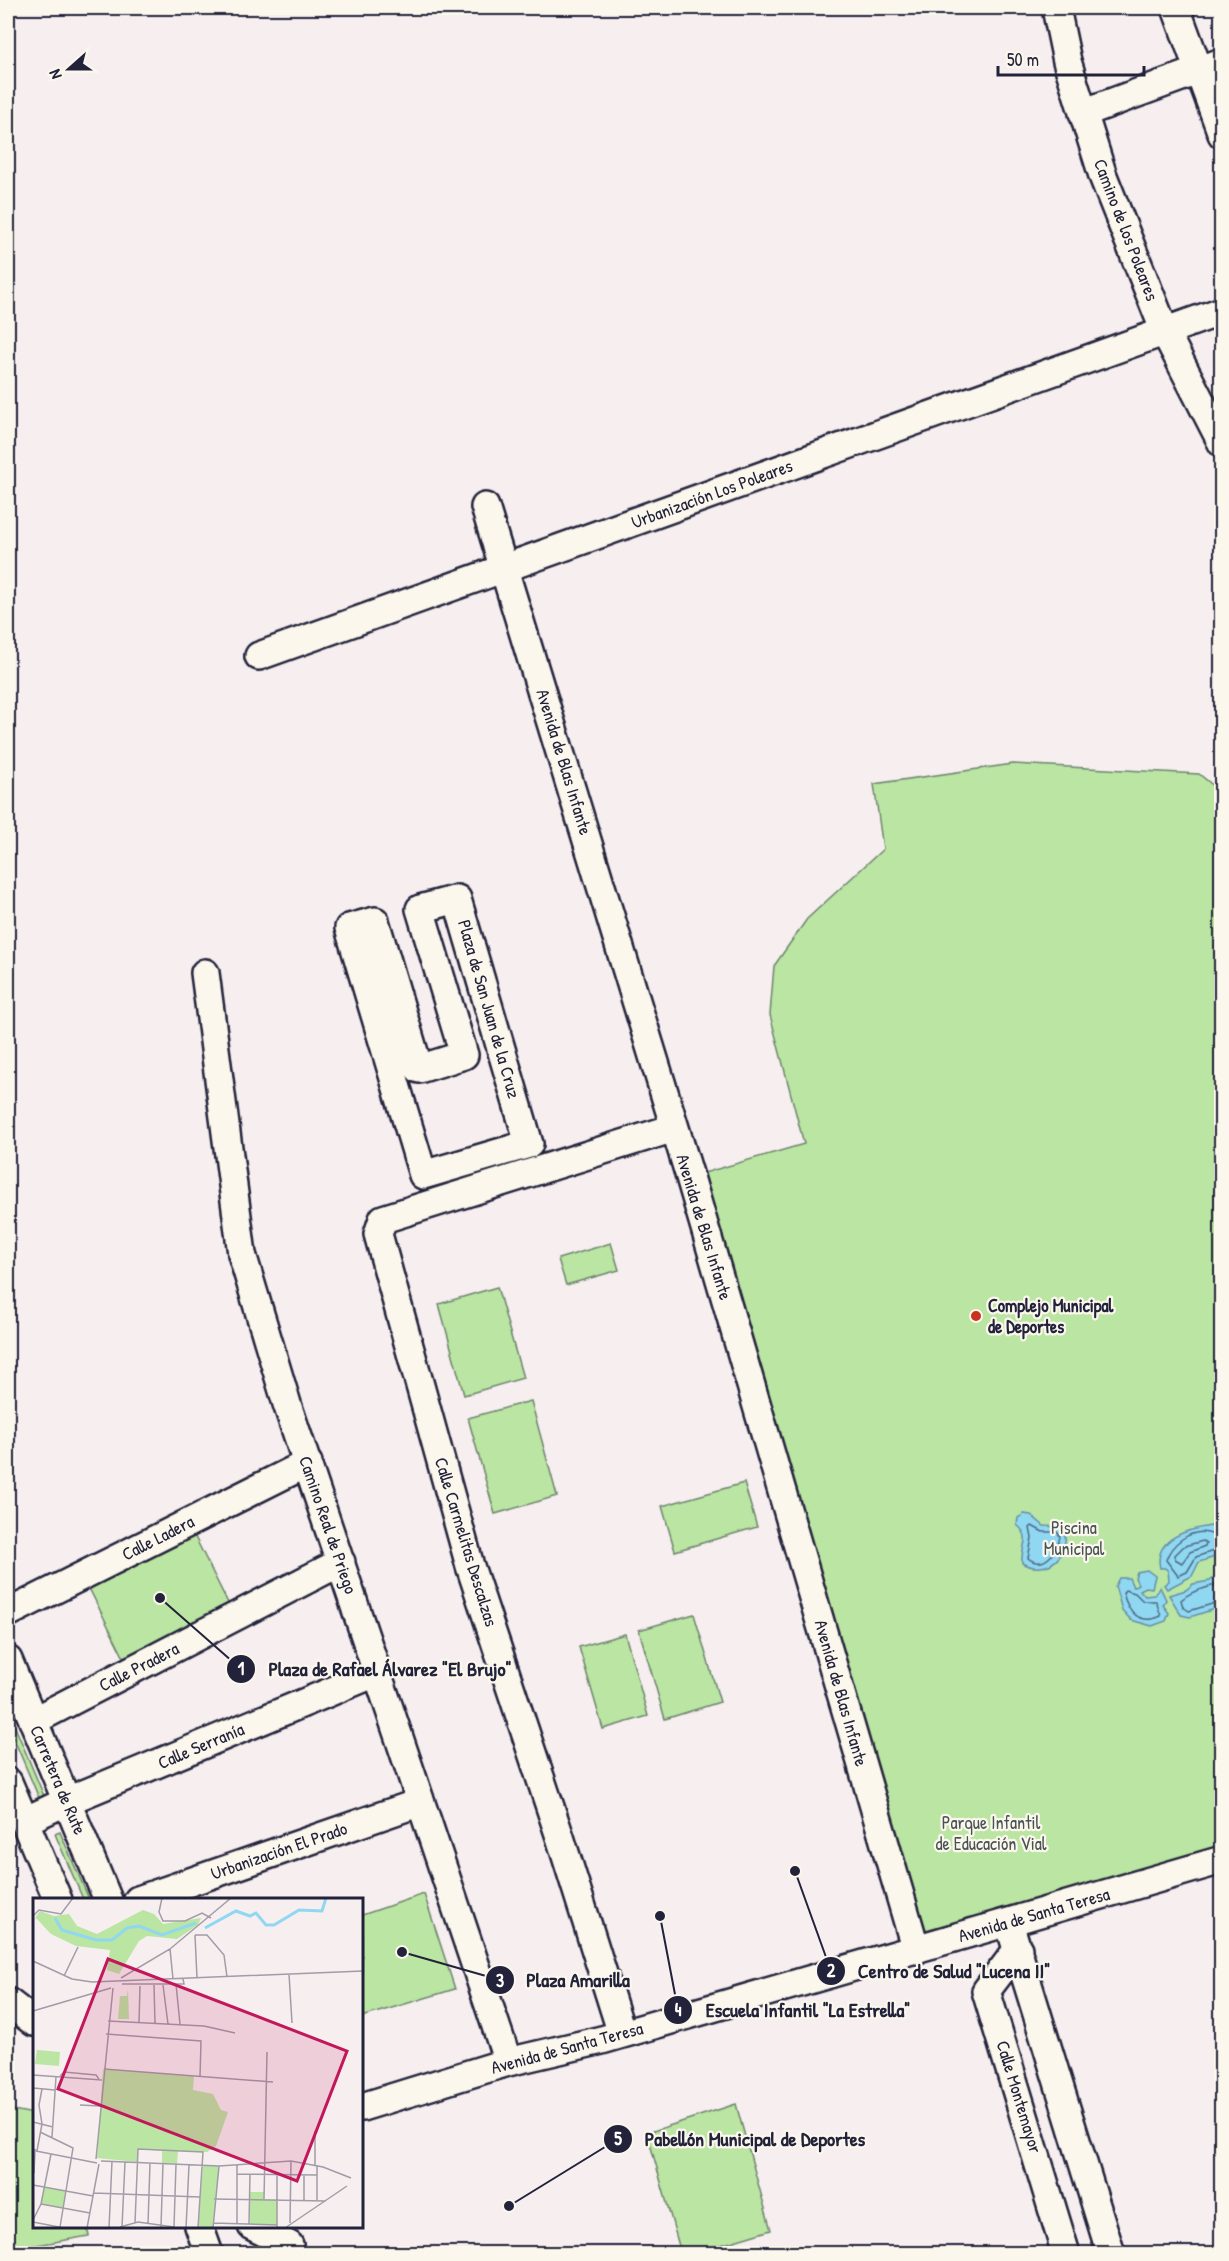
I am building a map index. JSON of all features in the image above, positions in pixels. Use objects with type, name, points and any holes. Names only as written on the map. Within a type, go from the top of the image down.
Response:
[{"type":"street","name":"Camino de los Poleares","points":[[1056,8],[1067,61],[1103,176],[1165,332],[1221,443]]},
{"type":"street","points":[[1176,8],[1210,66],[1221,134]]},
{"type":"street","points":[[1083,113],[1210,66]]},
{"type":"street","name":"Urbanización Los Poleares","points":[[259,656],[1221,311]]},
{"type":"street","name":"Avenida de Blas Infante","points":[[485,507],[696,1199],[916,1950]]},
{"type":"street","name":"Plaza de San Juan de la Cruz","points":[[457,899],[529,1144],[423,1175],[349,928],[375,921],[418,1069],[464,1055],[420,909],[457,899]]},
{"type":"street","name":"Camino Real de Priego","points":[[205,973],[243,1254],[286,1404],[308,1462],[508,2062]]},
{"type":"street","name":"Calle Carmelitas Descalzas","points":[[622,2034],[470,1566],[378,1234],[383,1219],[674,1128]]},
{"type":"street","name":"Calle Ladera","points":[[8,1613],[308,1462]]},
{"type":"street","name":"Calle Pradera","points":[[33,1721],[341,1562]]},
{"type":"street","name":"Carretera de Rute","points":[[8,1660],[108,1898]]},
{"type":"street","name":"Calle Serranía","points":[[25,1821],[67,1801],[378,1672]]},
{"type":"street","points":[[8,1782],[58,1898]]},
{"type":"street","name":"Urbanización El Prado","points":[[141,1898],[421,1802]]},
{"type":"street","name":"Avenida de Santa Teresa","points":[[363,2107],[508,2062],[622,2034],[1221,1860]]},
{"type":"street","points":[[1009,1923],[1111,2253]]},
{"type":"street","name":"Calle Montemayor","points":[[1018,1949],[986,1991],[1066,2253]]},
{"type":"street","points":[[8,2002],[33,2021]]},
{"type":"street","points":[[200,2228],[209,2253]]},
{"type":"street","points":[[257,2228],[288,2241]]},
{"type":"green space","name":"Complejo Municipal de Deportes","points":[[1013,764],[1199,774],[1221,792],[1221,1856],[916,1950],[690,1177],[804,1144],[770,1015],[774,966],[807,919],[883,849],[874,784]]},
{"type":"green space","points":[[611,1243],[619,1270],[566,1285],[558,1259]]},
{"type":"green space","points":[[497,1287],[523,1378],[464,1395],[439,1304]]},
{"type":"green space","points":[[531,1401],[557,1496],[495,1514],[468,1418]]},
{"type":"green space","points":[[744,1483],[757,1527],[675,1551],[662,1506]]},
{"type":"green space","points":[[194,1535],[231,1609],[126,1662],[89,1588]]},
{"type":"green space","points":[[694,1614],[720,1702],[665,1719],[639,1630]]},
{"type":"green space","points":[[625,1634],[648,1716],[603,1729],[579,1647]]},
{"type":"green space","points":[[8,1710],[44,1796],[39,1798],[8,1725]]},
{"type":"green space","points":[[60,1832],[89,1898],[83,1898],[55,1834]]},
{"type":"green space","points":[[424,1894],[455,1989],[363,2017],[363,1915]]},
{"type":"green space","points":[[736,2104],[771,2230],[694,2253],[681,2253],[647,2133]]},
{"type":"green space","points":[[8,2109],[33,2114],[33,2228],[87,2228],[89,2236],[8,2250]]},
{"type":"water","points":[[1024,1514],[1031,1515],[1044,1526],[1063,1527],[1064,1546],[1061,1554],[1049,1565],[1032,1567],[1022,1563],[1025,1538],[1017,1525],[1018,1518]]},
{"type":"water","points":[[1211,1526],[1221,1535],[1221,1560],[1217,1562],[1215,1557],[1199,1562],[1192,1576],[1167,1589],[1164,1585],[1169,1581],[1168,1571],[1160,1568],[1159,1558],[1162,1549],[1167,1542],[1183,1533]]},
{"type":"water","points":[[1147,1570],[1155,1576],[1152,1588],[1146,1587],[1140,1590],[1145,1596],[1154,1595],[1160,1587],[1166,1600],[1163,1605],[1169,1613],[1166,1621],[1152,1626],[1131,1620],[1122,1610],[1115,1586],[1119,1578],[1129,1578],[1133,1587],[1138,1584],[1135,1578],[1137,1572]]},
{"type":"water","points":[[1221,1572],[1221,1607],[1190,1617],[1181,1615],[1169,1595],[1186,1590],[1193,1584],[1210,1581]]},
{"type":"place","name":"Complejo Municipal de Deportes","points":[[976,1316]]},
{"type":"place","name":"Plaza de Rafael Álvarez \"El Brujo\"","points":[[160,1598]]},
{"type":"place","name":"Centro de Salud \"Lucena II\"","points":[[795,1871]]},
{"type":"place","name":"Escuela Infantil \"La Estrella\"","points":[[660,1916]]},
{"type":"place","name":"Plaza Amarilla","points":[[402,1952]]},
{"type":"place","name":"Pabellón Municipal de Deportes","points":[[509,2206]]},
{"type":"park label","name":"Piscina Municipal","points":[[1074,1538]]},
{"type":"park label","name":"Parque Infantil de Educación Vial","points":[[991,1833]]}]
